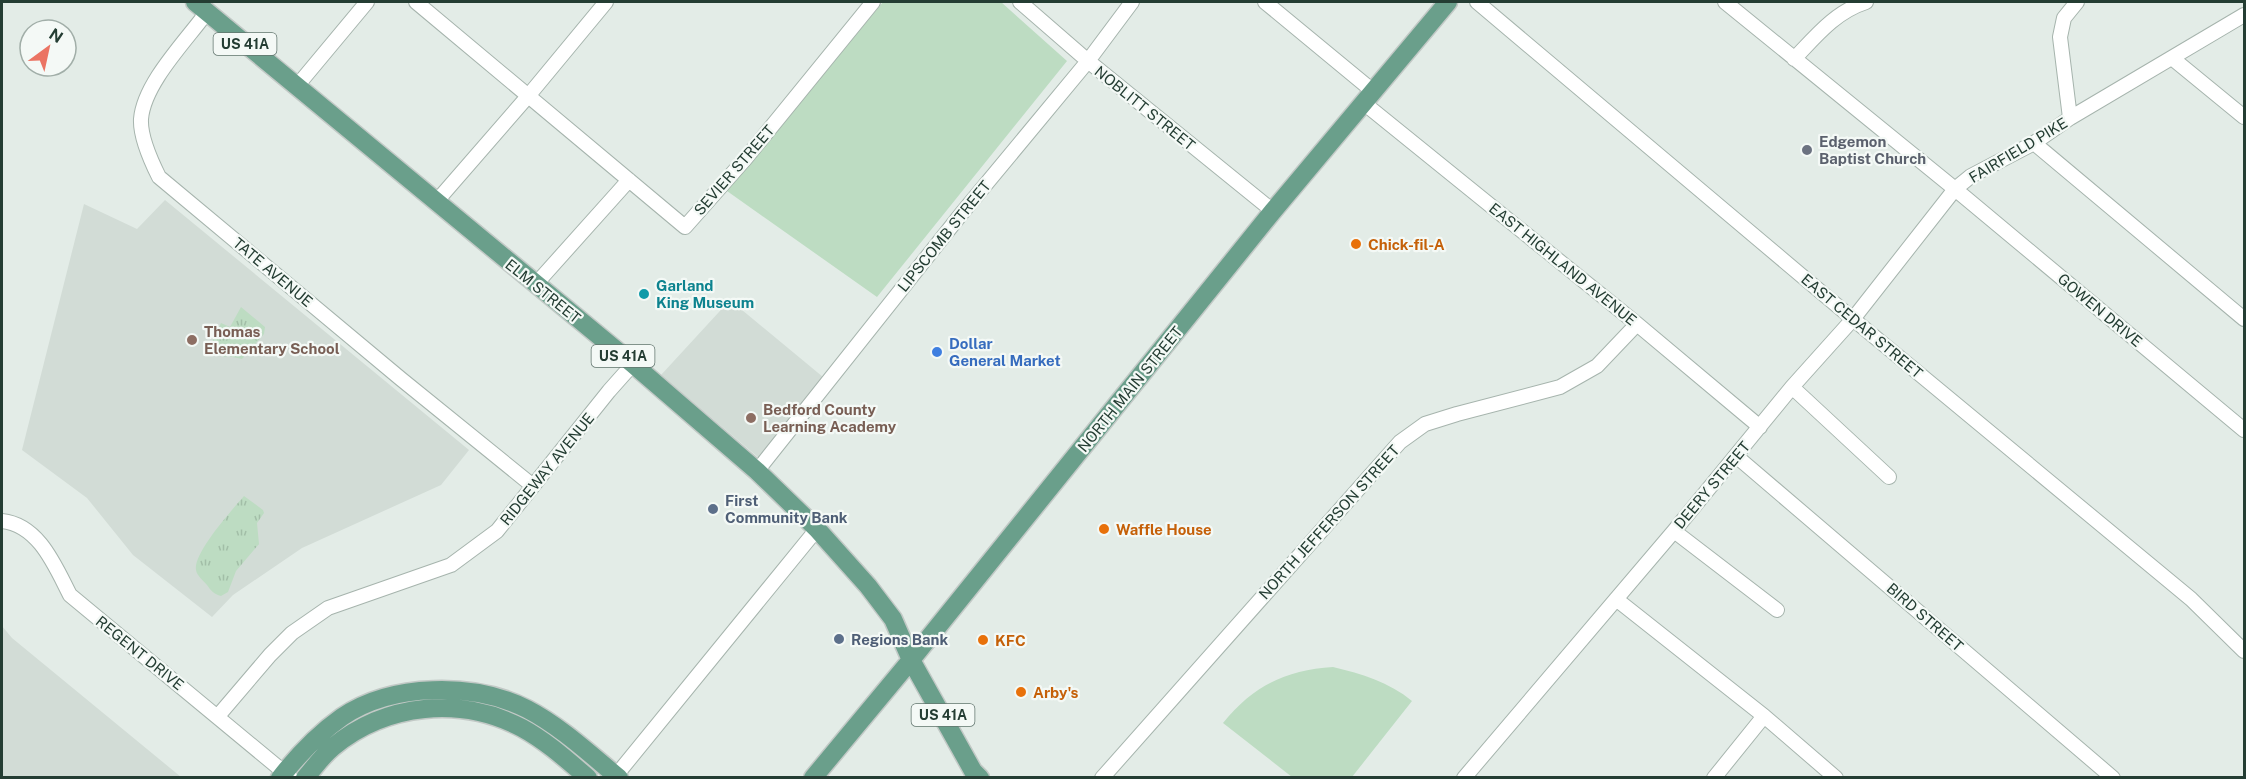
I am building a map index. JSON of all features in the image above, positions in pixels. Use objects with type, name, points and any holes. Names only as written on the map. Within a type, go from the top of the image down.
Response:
[{"type":"main road","name":"NORTH MAIN STREET","points":[[813,777],[911,660],[1273,211],[1448,2]]},
{"type":"main road","name":"ELM STREET","points":[[201,7],[633,364],[757,471],[817,529],[868,586],[892,619],[911,660]]},
{"type":"main road","name":"US 41A","points":[[911,660],[973,775]]},
{"type":"main road","points":[[285,776],[318,737],[357,709],[411,693],[442,689],[487,694],[526,708],[549,722],[616,777]]},
{"type":"main road","points":[[305,777],[331,748],[350,734],[384,717],[417,709],[444,707],[484,712],[523,728],[553,748],[588,777]]},
{"type":"street","points":[[297,86],[367,2]]},
{"type":"street","points":[[416,2],[629,180],[535,285]]},
{"type":"street","points":[[436,202],[606,2]]},
{"type":"street","name":"SEVIER STREET","points":[[629,180],[685,227],[746,158],[873,2]]},
{"type":"street","name":"NOBLITT STREET","points":[[1020,2],[1088,61],[1273,211]]},
{"type":"street","name":"LIPSCOMB STREET","points":[[757,471],[962,213],[1088,61],[1132,2]]},
{"type":"street","name":"EAST HIGHLAND AVENUE","points":[[1264,2],[1369,98],[1760,428]]},
{"type":"street","name":"EAST CEDAR STREET","points":[[1478,2],[1853,319],[2191,599],[2244,651]]},
{"type":"street","name":"FAIRFIELD PIKE","points":[[1728,2],[1794,59],[1955,189],[1971,176],[2034,143],[2070,118],[2244,15]]},
{"type":"street","points":[[1794,59],[1830,21],[1854,6],[1866,2]]},
{"type":"street","points":[[2070,118],[2060,37],[2064,18],[2077,2]]},
{"type":"street","name":"TATE AVENUE","points":[[201,7],[147,96],[141,120],[148,156],[159,177],[533,486]]},
{"type":"street","points":[[2172,58],[2244,117]]},
{"type":"street","points":[[2034,143],[2244,319]]},
{"type":"street","name":"DEERY STREET","points":[[1464,777],[1674,531],[1792,387],[1853,319],[1955,189]]},
{"type":"street","name":"GOWEN DRIVE","points":[[1955,189],[2244,430]]},
{"type":"street","name":"NORTH JEFFERSON STREET","points":[[1102,777],[1400,442],[1425,424],[1560,387],[1598,366],[1637,324]]},
{"type":"street","name":"RIDGEWAY AVENUE","points":[[218,716],[292,633],[328,608],[451,565],[497,531],[633,364]]},
{"type":"street","points":[[1792,387],[1889,477]]},
{"type":"street","name":"BIRD STREET","points":[[1736,456],[2113,777]]},
{"type":"street","name":"REGENT DRIVE","points":[[2,521],[34,535],[54,564],[70,595],[218,716],[285,776]]},
{"type":"street","points":[[616,777],[817,529]]},
{"type":"street","points":[[1674,531],[1777,610]]},
{"type":"street","points":[[1616,599],[1764,716],[1836,777]]},
{"type":"street","points":[[1714,777],[1764,716]]},
{"type":"shaded area","name":"Thomas Elementary School","points":[[165,200],[469,450],[441,485],[302,548],[233,595],[212,617],[133,555],[87,498],[22,450],[84,204],[137,229]]},
{"type":"shaded area","name":"Bedford County Learning Academy","points":[[730,300],[823,377],[759,458],[661,375]]},
{"type":"shaded area","points":[[2,626],[12,638],[181,777],[2,777]]},
{"type":"green space","points":[[883,2],[1001,2],[1067,61],[877,297],[727,191]]},
{"type":"green space","points":[[241,307],[265,327],[264,334],[242,359],[224,357],[210,346],[221,323],[230,327]]},
{"type":"green space","points":[[244,496],[264,513],[257,523],[259,544],[236,571],[228,592],[221,596],[213,592],[199,576],[196,570],[197,563],[214,532]]},
{"type":"green space","points":[[1333,667],[1375,680],[1412,701],[1352,777],[1292,777],[1223,723],[1246,699],[1272,682],[1300,672]]},
{"type":"place","name":"Edgemon Baptist Church","points":[[1807,150]]},
{"type":"place","name":"Chick-fil-A","points":[[1356,244]]},
{"type":"place","name":"Garland King Museum","points":[[644,294]]},
{"type":"place","name":"Thomas Elementary School","points":[[192,340]]},
{"type":"place","name":"Dollar General Market","points":[[937,352]]},
{"type":"place","name":"Bedford County Learning Academy","points":[[751,418]]},
{"type":"place","name":"First Community Bank","points":[[713,509]]},
{"type":"place","name":"Waffle House","points":[[1104,529]]},
{"type":"place","name":"Regions Bank","points":[[839,639]]},
{"type":"place","name":"KFC","points":[[983,640]]},
{"type":"place","name":"Arby's","points":[[1021,692]]}]
